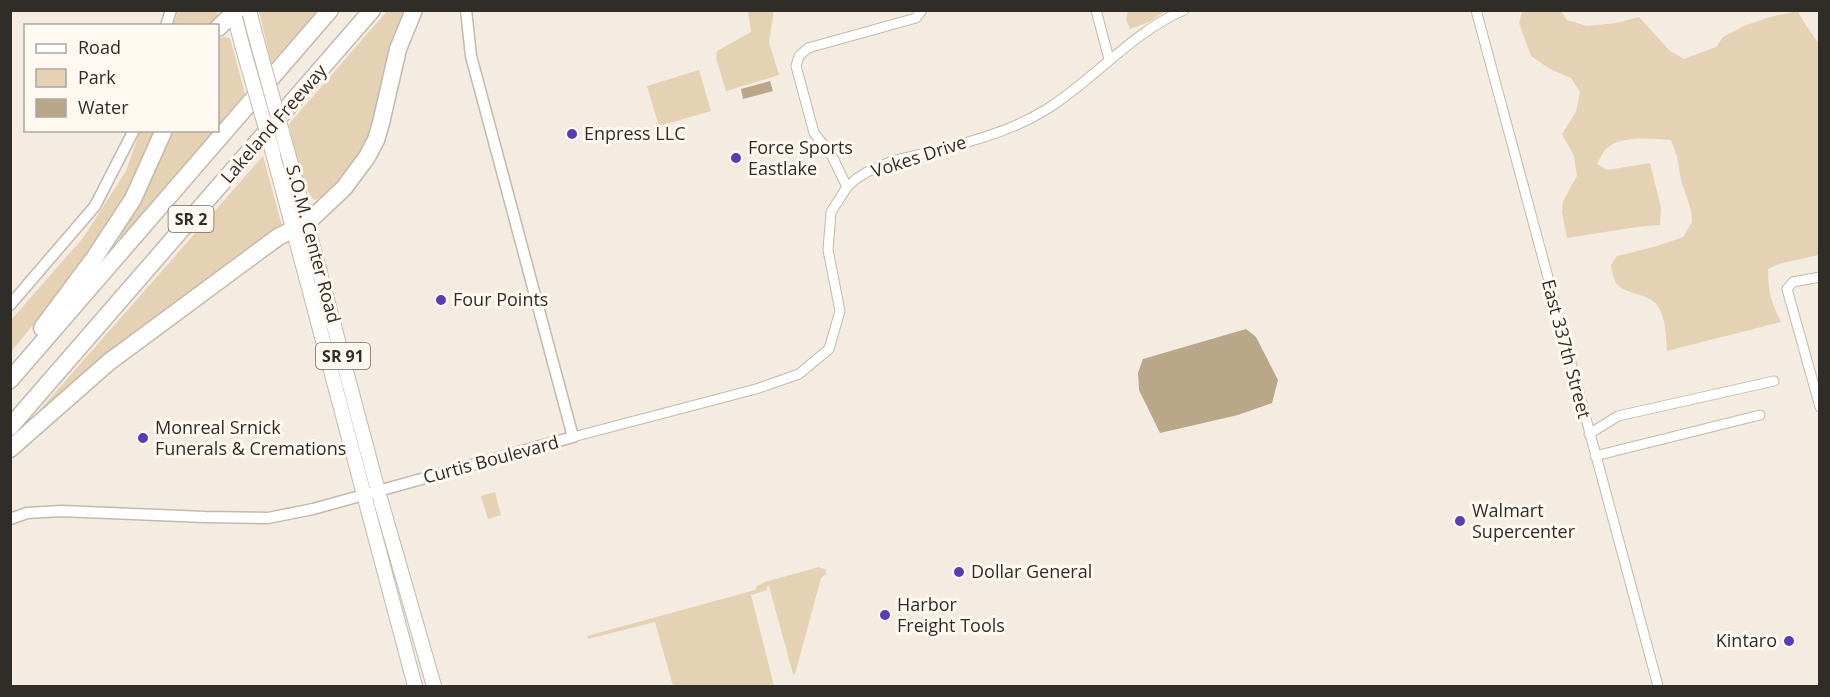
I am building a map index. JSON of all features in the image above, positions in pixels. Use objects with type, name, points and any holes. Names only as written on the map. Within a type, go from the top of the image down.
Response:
[{"type":"highway","name":"Lakeland Freeway","points":[[10,381],[330,10]]},
{"type":"highway","name":"Lakeland Freeway","points":[[10,428],[372,10]]},
{"type":"highway","points":[[10,449],[109,362],[278,237],[301,225],[344,188],[368,157],[376,140],[398,49],[414,10]]},
{"type":"highway","points":[[219,27],[238,11]]},
{"type":"highway","points":[[10,365],[52,315],[114,228],[133,199],[163,132]]},
{"type":"main road","name":"S.O.M. Center Road","points":[[238,11],[254,30],[292,168],[301,225],[371,493],[415,687]]},
{"type":"main road","name":"S.O.M. Center Road","points":[[238,11],[242,45],[281,182],[301,225]]},
{"type":"main road","name":"S.O.M. Center Road","points":[[371,493],[434,687]]},
{"type":"street","name":"Curtis Boulevard","points":[[10,519],[27,513],[61,511],[268,518],[313,509],[573,437],[471,56],[466,10]]},
{"type":"street","points":[[847,187],[831,154],[814,133],[796,66],[797,59],[808,48],[916,18],[922,10]]},
{"type":"street","points":[[1096,10],[1109,59]]},
{"type":"street","name":"Vokes Drive","points":[[573,437],[756,389],[799,374],[829,349],[840,311],[828,250],[831,212],[847,187],[867,172],[892,161],[981,137],[1016,125],[1046,110],[1148,30],[1184,10]]},
{"type":"street","name":"East 337th Street","points":[[1476,10],[1658,687]]},
{"type":"street","points":[[10,305],[95,206],[133,132]]},
{"type":"street","points":[[1820,277],[1793,282],[1787,289],[1820,407]]},
{"type":"street","points":[[1589,434],[1618,416],[1774,381]]},
{"type":"street","points":[[1595,456],[1760,415]]},
{"type":"green space","points":[[259,10],[317,11],[271,63]]},
{"type":"green space","points":[[1128,10],[1166,11],[1149,22],[1130,29],[1126,19]]},
{"type":"green space","points":[[178,11],[217,11],[218,14],[213,24],[174,24]]},
{"type":"green space","points":[[387,11],[409,11],[362,159],[327,194],[315,200],[310,195],[302,176],[289,124]]},
{"type":"green space","points":[[748,11],[774,11],[769,42],[779,75],[726,91],[716,58],[717,51],[751,32]]},
{"type":"green space","points":[[1522,11],[1561,11],[1567,20],[1587,26],[1616,23],[1639,17],[1670,51],[1684,59],[1716,47],[1723,37],[1744,26],[1798,11],[1819,45],[1819,255],[1782,263],[1768,269],[1771,297],[1781,322],[1667,351],[1664,321],[1657,305],[1648,298],[1625,290],[1616,283],[1611,265],[1617,256],[1683,237],[1692,222],[1691,210],[1671,140],[1638,139],[1615,143],[1608,147],[1597,164],[1607,170],[1650,163],[1661,208],[1660,225],[1567,238],[1562,212],[1563,201],[1577,176],[1574,156],[1562,134],[1576,112],[1580,92],[1571,78],[1550,69],[1531,56],[1519,23]]},
{"type":"green space","points":[[230,38],[245,94],[219,126],[219,39]]},
{"type":"green space","points":[[699,70],[711,111],[659,126],[647,86]]},
{"type":"green space","points":[[140,132],[157,132],[130,195],[71,278],[11,352],[11,320],[83,238],[126,171]]},
{"type":"green space","points":[[169,132],[213,132],[121,240],[117,236]]},
{"type":"green space","points":[[263,156],[282,226],[186,294],[41,415],[38,412]]},
{"type":"green space","points":[[495,492],[501,515],[488,519],[481,496]]},
{"type":"green space","points":[[819,567],[826,570],[826,574],[821,578],[795,674],[793,674],[769,586],[766,587],[767,590],[751,595],[774,686],[673,686],[655,622],[588,639],[587,636],[755,590],[757,586],[765,582]]},
{"type":"water","points":[[770,81],[773,91],[743,99],[741,89]]},
{"type":"water","points":[[1246,329],[1256,337],[1278,380],[1272,403],[1238,415],[1160,433],[1139,390],[1138,373],[1143,359]]},
{"type":"place","name":"Enpress LLC","points":[[572,134]]},
{"type":"place","name":"Force Sports Eastlake","points":[[736,158]]},
{"type":"place","name":"Four Points","points":[[441,300]]},
{"type":"place","name":"Monreal Srnick Funerals & Cremations","points":[[143,438]]},
{"type":"place","name":"Walmart Supercenter","points":[[1460,521]]},
{"type":"place","name":"Dollar General","points":[[959,572]]},
{"type":"place","name":"Harbor Freight Tools","points":[[885,615]]},
{"type":"place","name":"Kintaro","points":[[1789,641]]}]
